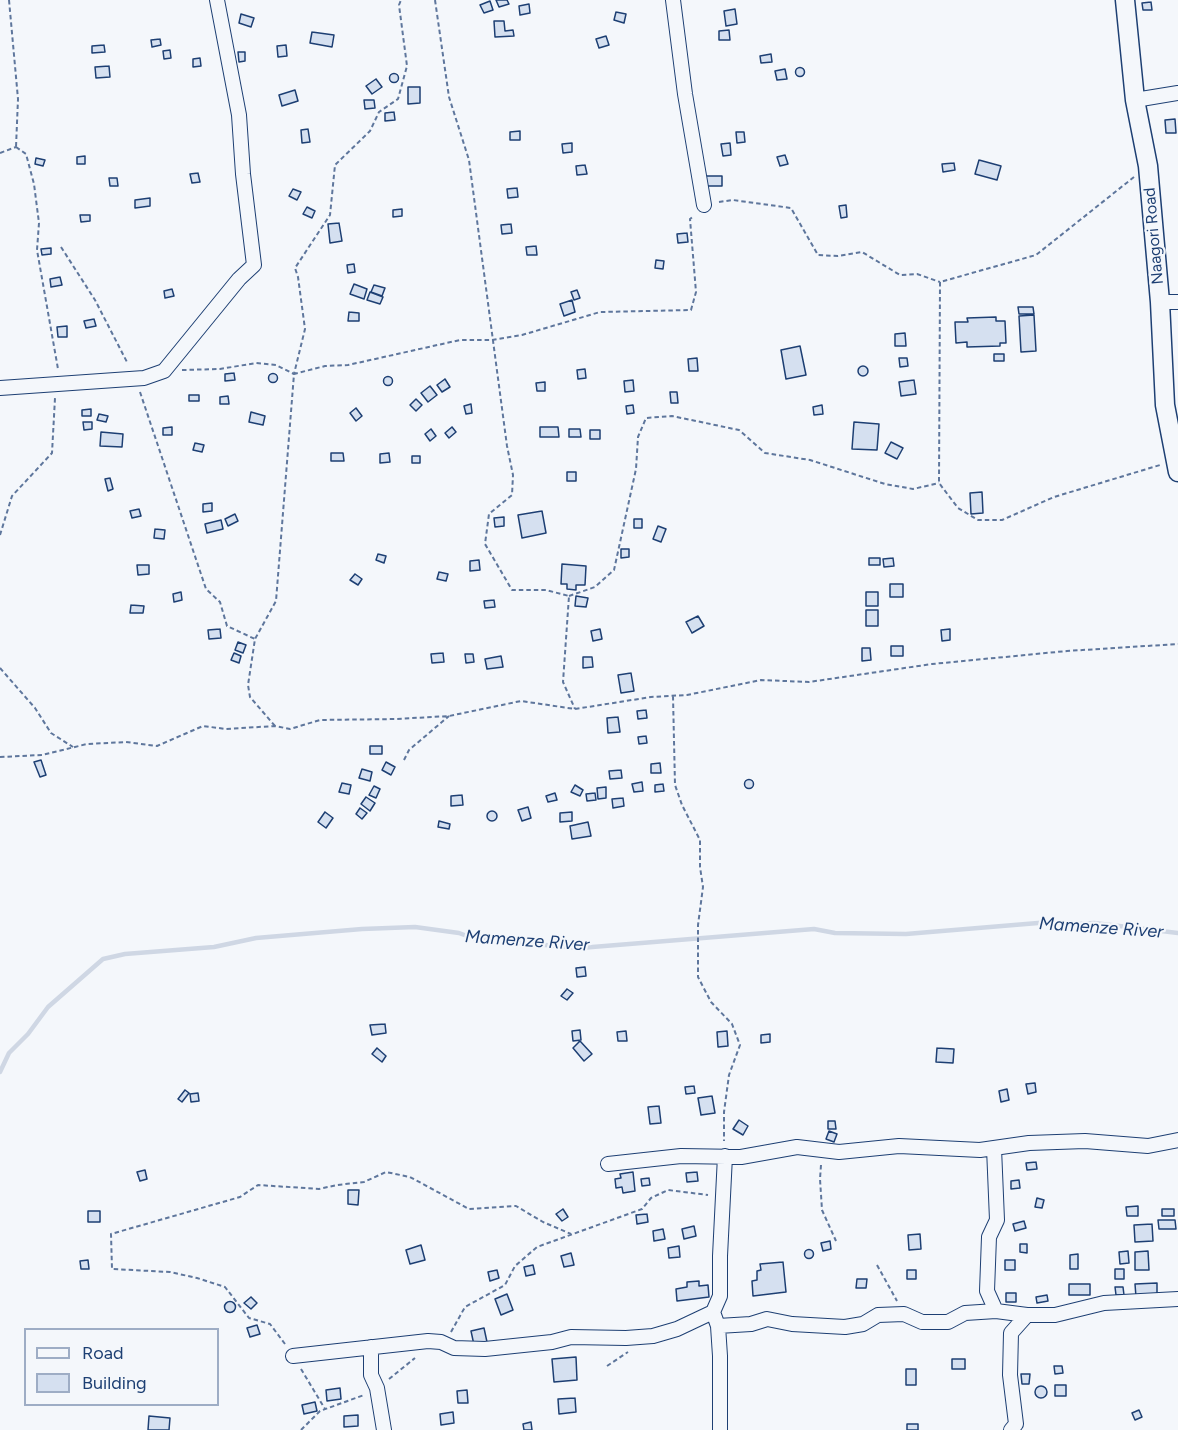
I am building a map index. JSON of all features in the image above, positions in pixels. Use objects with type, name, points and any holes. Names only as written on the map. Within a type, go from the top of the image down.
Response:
[{"type":"street","points":[[0,388],[144,378],[164,371],[239,279],[254,265],[243,174],[239,115],[217,0]]},
{"type":"street","points":[[673,0],[685,94],[704,205]]},
{"type":"street","name":"Naagori Road","points":[[1125,0],[1135,99],[1169,302],[1165,405],[1176,466]]},
{"type":"street","points":[[1135,99],[1178,93]]},
{"type":"street","points":[[608,1164],[681,1156],[741,1157],[797,1148],[839,1152],[899,1146],[980,1150],[1029,1143],[1085,1141],[1148,1146],[1178,1140]]},
{"type":"street","points":[[994,1148],[997,1220],[989,1237],[987,1291],[996,1311]]},
{"type":"street","points":[[293,1356],[428,1341],[441,1342],[454,1348],[485,1349],[552,1342],[571,1337],[653,1336],[677,1329],[712,1312],[720,1296],[724,1156]]},
{"type":"street","points":[[718,1326],[751,1324],[767,1319],[845,1327],[863,1324],[878,1315],[904,1314],[922,1322],[948,1322],[965,1313],[996,1311],[1027,1315],[1055,1315],[1104,1303],[1178,1299]]},
{"type":"street","points":[[712,1312],[718,1326],[720,1430]]},
{"type":"street","points":[[1011,1430],[1016,1424],[1010,1375],[1011,1333],[1027,1315]]},
{"type":"street","points":[[371,1347],[371,1375],[377,1388],[384,1430]]},
{"type":"path","points":[[9,0],[18,99],[16,147]]},
{"type":"path","points":[[275,726],[250,697],[248,685],[255,639],[276,601],[294,374],[305,329],[295,268],[330,215],[335,165],[370,131],[379,112],[398,99],[407,66],[400,0]]},
{"type":"path","points":[[435,0],[449,97],[469,160],[491,314],[492,340],[513,475],[512,495],[489,514],[485,544],[512,590],[546,590],[569,596],[595,587],[614,570],[636,469],[638,437],[646,418],[672,416],[739,430],[765,453],[810,460],[885,484],[913,489],[939,483]]},
{"type":"path","points":[[0,153],[16,147]]},
{"type":"path","points":[[0,535],[12,496],[52,453],[58,372],[38,250],[39,223],[34,184],[27,154],[16,147]]},
{"type":"path","points":[[164,371],[220,369],[256,363],[276,364],[294,374],[325,366],[348,365],[460,340],[492,340],[522,335],[600,312],[692,310],[696,292],[690,219],[704,205],[733,200],[791,208],[818,255],[838,256],[862,252],[900,274],[917,274],[940,282],[1036,255],[1148,166]]},
{"type":"path","points":[[61,247],[95,300],[136,378],[206,588],[220,602],[227,626],[255,639]]},
{"type":"path","points":[[940,282],[939,483],[958,508],[978,520],[1002,520],[1054,497],[1176,466]]},
{"type":"path","points":[[569,596],[563,682],[575,709]]},
{"type":"path","points":[[0,757],[42,755],[87,744],[126,742],[157,746],[203,726],[226,729],[275,726],[291,729],[320,720],[449,717],[521,701],[575,709],[687,695],[761,680],[809,682],[932,664],[1067,651],[1178,644]]},
{"type":"path","points":[[0,668],[35,708],[51,733],[73,747]]},
{"type":"path","points":[[673,696],[675,785],[700,840],[703,887],[698,925],[698,977],[711,1002],[732,1024],[740,1046],[729,1075],[724,1112],[724,1156]]},
{"type":"path","points":[[404,760],[409,750],[449,717]]},
{"type":"path","points":[[822,1150],[820,1179],[822,1210],[836,1240]]},
{"type":"path","points":[[325,1409],[293,1356],[270,1324],[249,1318],[225,1287],[170,1272],[112,1269],[111,1234],[240,1197],[258,1185],[319,1189],[364,1182],[386,1172],[410,1177],[468,1209],[516,1206],[543,1222],[571,1233]]},
{"type":"path","points":[[441,1342],[452,1331],[465,1307],[505,1285],[515,1266],[537,1247],[642,1209],[651,1198],[668,1190],[723,1196]]},
{"type":"path","points":[[877,1265],[904,1314]]},
{"type":"path","points":[[301,1430],[320,1411],[371,1392],[420,1355]]},
{"type":"building","points":[[496,0],[507,0],[509,4],[499,7]]},
{"type":"building","points":[[490,1],[493,10],[484,13],[480,5]]},
{"type":"building","points":[[1151,2],[1152,10],[1143,10],[1142,3]]},
{"type":"building","points":[[529,4],[530,13],[520,15],[519,6]]},
{"type":"building","points":[[735,9],[737,24],[726,26],[724,11]]},
{"type":"building","points":[[616,12],[626,14],[624,23],[614,20]]},
{"type":"building","points":[[241,14],[254,18],[251,27],[239,23]]},
{"type":"building","points":[[494,21],[504,21],[505,31],[513,30],[514,36],[495,37]]},
{"type":"building","points":[[729,30],[730,40],[719,40],[719,31]]},
{"type":"building","points":[[312,32],[334,35],[332,47],[310,43]]},
{"type":"building","points":[[606,36],[609,45],[599,48],[596,39]]},
{"type":"building","points":[[160,39],[161,45],[152,47],[151,40]]},
{"type":"building","points":[[104,45],[105,52],[92,53],[92,46]]},
{"type":"building","points":[[286,45],[287,56],[278,57],[277,46]]},
{"type":"building","points":[[170,50],[171,58],[164,59],[163,51]]},
{"type":"building","points":[[238,52],[245,52],[245,61],[239,62]]},
{"type":"building","points":[[771,54],[772,62],[761,63],[760,56]]},
{"type":"building","points":[[200,58],[201,66],[193,67],[193,59]]},
{"type":"building","points":[[109,66],[110,77],[96,78],[95,67]]},
{"type":"building","points":[[800,68],[804,72],[800,76],[796,72]]},
{"type":"building","points":[[785,69],[787,79],[777,80],[775,71]]},
{"type":"building","points":[[394,74],[398,78],[394,82],[390,78]]},
{"type":"building","points":[[376,79],[382,87],[372,94],[366,86]]},
{"type":"building","points":[[408,87],[420,87],[420,103],[408,104]]},
{"type":"building","points":[[295,90],[298,101],[282,106],[279,95]]},
{"type":"building","points":[[364,100],[374,100],[375,108],[365,109]]},
{"type":"building","points":[[394,112],[395,120],[385,121],[385,113]]},
{"type":"building","points":[[1175,119],[1176,133],[1166,133],[1165,120]]},
{"type":"building","points":[[308,129],[310,142],[302,143],[301,130]]},
{"type":"building","points":[[520,131],[520,140],[510,140],[510,132]]},
{"type":"building","points":[[736,132],[744,132],[745,142],[737,143]]},
{"type":"building","points":[[572,143],[572,152],[563,153],[562,144]]},
{"type":"building","points":[[730,143],[731,155],[723,156],[721,144]]},
{"type":"building","points":[[785,155],[788,164],[780,166],[777,157]]},
{"type":"building","points":[[85,156],[85,164],[77,164],[77,157]]},
{"type":"building","points":[[36,158],[45,160],[43,166],[35,164]]},
{"type":"building","points":[[979,160],[1001,166],[997,180],[975,174]]},
{"type":"building","points":[[954,163],[955,170],[943,172],[942,164]]},
{"type":"building","points":[[585,165],[587,174],[577,175],[576,166]]},
{"type":"building","points":[[198,173],[200,182],[192,183],[190,174]]},
{"type":"building","points":[[704,176],[722,176],[722,186],[704,186]]},
{"type":"building","points":[[109,178],[117,178],[118,186],[110,186]]},
{"type":"building","points":[[517,188],[518,197],[508,198],[507,189]]},
{"type":"building","points":[[293,189],[301,192],[297,200],[289,196]]},
{"type":"building","points":[[150,198],[150,206],[135,208],[135,200]]},
{"type":"building","points":[[846,205],[847,217],[841,218],[839,206]]},
{"type":"building","points":[[307,207],[315,211],[312,218],[303,214]]},
{"type":"building","points":[[402,209],[402,216],[393,217],[393,210]]},
{"type":"building","points":[[80,215],[90,215],[90,221],[81,222]]},
{"type":"building","points":[[339,223],[342,241],[330,243],[328,224]]},
{"type":"building","points":[[511,224],[512,233],[502,234],[501,225]]},
{"type":"building","points":[[687,233],[688,242],[678,243],[677,234]]},
{"type":"building","points":[[536,246],[537,255],[527,255],[526,247]]},
{"type":"building","points":[[51,248],[51,254],[42,255],[41,249]]},
{"type":"building","points":[[656,260],[664,261],[663,269],[655,268]]},
{"type":"building","points":[[354,264],[355,272],[348,273],[347,265]]},
{"type":"building","points":[[60,277],[62,285],[51,287],[50,279]]},
{"type":"building","points":[[354,284],[367,289],[364,299],[350,294]]},
{"type":"building","points":[[374,285],[385,288],[382,296],[371,292]]},
{"type":"building","points":[[172,289],[174,296],[165,298],[164,291]]},
{"type":"building","points":[[577,290],[580,298],[574,300],[571,292]]},
{"type":"building","points":[[370,292],[383,297],[380,304],[367,300]]},
{"type":"building","points":[[572,300],[575,312],[564,316],[560,304]]},
{"type":"building","points":[[1018,307],[1033,307],[1034,314],[1019,314]]},
{"type":"building","points":[[349,312],[359,313],[359,321],[348,321]]},
{"type":"building","points":[[1034,315],[1036,351],[1021,352],[1019,316]]},
{"type":"building","points":[[996,317],[996,321],[1005,321],[1006,343],[1000,343],[1000,346],[967,347],[967,342],[956,343],[955,322],[968,322],[967,318]]},
{"type":"building","points":[[94,319],[96,326],[86,328],[84,321]]},
{"type":"building","points":[[67,326],[67,337],[58,337],[57,327]]},
{"type":"building","points":[[905,333],[906,346],[895,346],[895,334]]},
{"type":"building","points":[[800,346],[806,375],[786,379],[781,350]]},
{"type":"building","points":[[994,354],[1004,354],[1004,361],[994,361]]},
{"type":"building","points":[[697,358],[698,371],[689,371],[688,359]]},
{"type":"building","points":[[899,358],[907,358],[908,366],[900,367]]},
{"type":"building","points":[[863,366],[868,371],[863,376],[858,371]]},
{"type":"building","points":[[585,369],[586,378],[578,379],[577,370]]},
{"type":"building","points":[[234,373],[235,380],[225,381],[225,374]]},
{"type":"building","points":[[273,373],[278,378],[273,383],[268,378]]},
{"type":"building","points":[[388,377],[392,381],[388,385],[384,381]]},
{"type":"building","points":[[445,379],[450,387],[442,392],[437,385]]},
{"type":"building","points":[[633,380],[634,391],[625,392],[624,381]]},
{"type":"building","points":[[914,380],[916,394],[901,396],[899,382]]},
{"type":"building","points":[[545,382],[545,391],[537,391],[536,383]]},
{"type":"building","points":[[430,386],[437,395],[428,402],[421,393]]},
{"type":"building","points":[[670,392],[677,392],[678,403],[671,403]]},
{"type":"building","points":[[189,395],[199,395],[199,401],[189,401]]},
{"type":"building","points":[[228,396],[229,404],[220,404],[220,397]]},
{"type":"building","points":[[416,399],[422,405],[416,411],[410,405]]},
{"type":"building","points":[[471,404],[472,413],[466,414],[464,406]]},
{"type":"building","points":[[633,405],[634,413],[627,414],[626,406]]},
{"type":"building","points":[[822,405],[823,414],[814,415],[813,407]]},
{"type":"building","points":[[356,408],[362,416],[356,421],[350,413]]},
{"type":"building","points":[[91,409],[91,416],[82,416],[82,410]]},
{"type":"building","points":[[251,412],[265,416],[263,425],[249,422]]},
{"type":"building","points":[[99,414],[108,416],[106,422],[97,420]]},
{"type":"building","points":[[83,422],[92,422],[92,429],[84,430]]},
{"type":"building","points":[[854,422],[879,424],[877,450],[852,449]]},
{"type":"building","points":[[172,427],[172,435],[163,435],[163,428]]},
{"type":"building","points":[[452,427],[456,432],[449,438],[445,433]]},
{"type":"building","points":[[540,427],[558,427],[559,437],[540,437]]},
{"type":"building","points":[[431,429],[436,436],[430,441],[425,434]]},
{"type":"building","points":[[569,429],[580,429],[581,437],[569,437]]},
{"type":"building","points":[[590,430],[600,430],[600,439],[590,439]]},
{"type":"building","points":[[101,432],[123,434],[122,447],[100,446]]},
{"type":"building","points":[[891,442],[903,448],[897,459],[885,453]]},
{"type":"building","points":[[195,443],[204,445],[202,452],[193,450]]},
{"type":"building","points":[[331,453],[343,453],[344,461],[331,461]]},
{"type":"building","points":[[389,453],[390,462],[380,463],[380,454]]},
{"type":"building","points":[[412,456],[420,456],[420,463],[412,463]]},
{"type":"building","points":[[567,472],[576,472],[576,481],[567,481]]},
{"type":"building","points":[[110,478],[113,489],[108,491],[105,479]]},
{"type":"building","points":[[982,492],[983,513],[971,514],[970,493]]},
{"type":"building","points":[[212,503],[212,511],[203,512],[203,504]]},
{"type":"building","points":[[139,509],[141,516],[132,518],[130,511]]},
{"type":"building","points":[[542,511],[546,533],[522,538],[518,515]]},
{"type":"building","points":[[235,514],[238,521],[228,526],[225,519]]},
{"type":"building","points":[[504,517],[504,526],[495,527],[494,518]]},
{"type":"building","points":[[634,519],[642,519],[642,528],[634,528]]},
{"type":"building","points":[[221,520],[223,529],[207,533],[205,524]]},
{"type":"building","points":[[658,526],[666,529],[661,542],[653,539]]},
{"type":"building","points":[[155,529],[165,530],[164,539],[154,538]]},
{"type":"building","points":[[621,549],[629,549],[629,557],[621,558]]},
{"type":"building","points":[[378,554],[386,556],[384,563],[376,560]]},
{"type":"building","points":[[869,558],[880,558],[880,565],[869,565]]},
{"type":"building","points":[[893,558],[894,566],[884,567],[883,559]]},
{"type":"building","points":[[479,560],[480,570],[470,571],[470,561]]},
{"type":"building","points":[[562,564],[586,566],[585,585],[576,585],[576,590],[567,589],[567,584],[561,584]]},
{"type":"building","points":[[137,565],[149,565],[149,574],[138,575]]},
{"type":"building","points":[[439,572],[448,574],[446,581],[437,579]]},
{"type":"building","points":[[355,574],[362,579],[358,585],[350,580]]},
{"type":"building","points":[[890,584],[903,584],[903,597],[890,597]]},
{"type":"building","points":[[181,592],[182,600],[174,602],[173,594]]},
{"type":"building","points":[[866,592],[878,592],[878,606],[866,606]]},
{"type":"building","points":[[576,596],[588,598],[586,607],[575,606]]},
{"type":"building","points":[[494,600],[495,607],[485,608],[484,601]]},
{"type":"building","points":[[131,605],[144,606],[143,613],[130,613]]},
{"type":"building","points":[[866,610],[878,610],[878,626],[866,626]]},
{"type":"building","points":[[698,616],[704,626],[692,633],[686,622]]},
{"type":"building","points":[[220,629],[221,638],[209,639],[208,630]]},
{"type":"building","points":[[600,629],[602,639],[593,641],[591,631]]},
{"type":"building","points":[[950,629],[950,640],[942,641],[941,630]]},
{"type":"building","points":[[238,642],[246,645],[243,653],[235,650]]},
{"type":"building","points":[[891,646],[903,646],[903,656],[891,656]]},
{"type":"building","points":[[862,648],[870,648],[871,660],[862,661]]},
{"type":"building","points":[[234,653],[241,656],[239,663],[231,660]]},
{"type":"building","points":[[443,653],[444,662],[432,663],[431,654]]},
{"type":"building","points":[[465,654],[473,654],[474,662],[466,663]]},
{"type":"building","points":[[501,656],[503,667],[487,669],[485,659]]},
{"type":"building","points":[[583,657],[592,657],[593,667],[583,668]]},
{"type":"building","points":[[631,673],[634,691],[621,693],[618,675]]},
{"type":"building","points":[[646,710],[647,718],[638,719],[637,711]]},
{"type":"building","points":[[618,717],[620,732],[608,733],[607,718]]},
{"type":"building","points":[[646,736],[647,743],[639,744],[638,737]]},
{"type":"building","points":[[370,746],[382,746],[382,754],[370,754]]},
{"type":"building","points":[[41,760],[46,775],[40,777],[34,762]]},
{"type":"building","points":[[386,762],[395,767],[391,775],[382,770]]},
{"type":"building","points":[[660,763],[661,773],[651,773],[651,764]]},
{"type":"building","points":[[362,769],[372,772],[370,781],[359,778]]},
{"type":"building","points":[[621,770],[622,778],[610,779],[609,771]]},
{"type":"building","points":[[749,779],[754,784],[749,789],[744,784]]},
{"type":"building","points":[[642,782],[643,791],[634,792],[632,784]]},
{"type":"building","points":[[342,783],[351,785],[349,794],[339,792]]},
{"type":"building","points":[[663,784],[664,791],[655,792],[655,785]]},
{"type":"building","points":[[575,785],[583,790],[580,796],[571,792]]},
{"type":"building","points":[[374,786],[380,789],[376,798],[369,795]]},
{"type":"building","points":[[606,787],[606,798],[598,799],[597,788]]},
{"type":"building","points":[[555,793],[557,800],[548,802],[546,796]]},
{"type":"building","points":[[595,793],[596,800],[587,801],[586,794]]},
{"type":"building","points":[[462,795],[463,805],[451,806],[451,796]]},
{"type":"building","points":[[366,797],[375,803],[370,811],[361,804]]},
{"type":"building","points":[[623,798],[624,806],[613,808],[612,799]]},
{"type":"building","points":[[528,807],[531,818],[522,821],[518,810]]},
{"type":"building","points":[[360,808],[367,813],[362,819],[356,814]]},
{"type":"building","points":[[492,811],[496,812],[496,820],[492,821],[488,820],[487,816],[488,812]]},
{"type":"building","points":[[325,812],[333,818],[326,828],[318,822]]},
{"type":"building","points":[[572,812],[572,821],[560,822],[560,813]]},
{"type":"building","points":[[439,821],[450,824],[449,829],[438,827]]},
{"type":"building","points":[[588,822],[591,836],[572,839],[570,826]]},
{"type":"building","points":[[585,967],[586,976],[577,977],[576,968]]},
{"type":"building","points":[[567,989],[573,993],[567,1000],[561,996]]},
{"type":"building","points":[[385,1024],[386,1033],[372,1035],[370,1025]]},
{"type":"building","points":[[580,1030],[581,1040],[573,1041],[572,1031]]},
{"type":"building","points":[[626,1031],[627,1041],[618,1041],[617,1032]]},
{"type":"building","points":[[727,1031],[728,1046],[718,1047],[717,1032]]},
{"type":"building","points":[[770,1034],[770,1042],[761,1043],[761,1035]]},
{"type":"building","points":[[580,1041],[592,1054],[584,1061],[573,1048]]},
{"type":"building","points":[[377,1048],[386,1056],[382,1062],[372,1054]]},
{"type":"building","points":[[937,1048],[954,1049],[953,1063],[936,1062]]},
{"type":"building","points":[[1035,1083],[1036,1092],[1028,1094],[1026,1084]]},
{"type":"building","points":[[694,1086],[695,1093],[686,1094],[685,1087]]},
{"type":"building","points":[[1007,1089],[1009,1100],[1001,1102],[999,1091]]},
{"type":"building","points":[[185,1090],[189,1093],[182,1102],[178,1099]]},
{"type":"building","points":[[198,1093],[199,1101],[191,1102],[190,1094]]},
{"type":"building","points":[[712,1096],[715,1113],[701,1115],[698,1098]]},
{"type":"building","points":[[659,1106],[661,1123],[650,1124],[648,1107]]},
{"type":"building","points":[[739,1120],[748,1126],[743,1135],[733,1129]]},
{"type":"building","points":[[828,1121],[835,1121],[836,1129],[828,1129]]},
{"type":"building","points":[[829,1131],[837,1134],[834,1142],[826,1139]]},
{"type":"building","points":[[1036,1162],[1037,1169],[1027,1170],[1026,1163]]},
{"type":"building","points":[[145,1170],[147,1179],[140,1181],[137,1172]]},
{"type":"building","points":[[633,1172],[635,1191],[623,1193],[622,1187],[616,1188],[615,1179],[621,1178],[620,1174]]},
{"type":"building","points":[[697,1172],[698,1181],[687,1182],[686,1173]]},
{"type":"building","points":[[649,1178],[650,1185],[642,1186],[641,1179]]},
{"type":"building","points":[[1019,1180],[1020,1188],[1011,1189],[1011,1181]]},
{"type":"building","points":[[348,1190],[359,1190],[358,1205],[348,1204]]},
{"type":"building","points":[[1037,1198],[1044,1200],[1042,1208],[1035,1207]]},
{"type":"building","points":[[1138,1206],[1138,1216],[1127,1216],[1126,1207]]},
{"type":"building","points":[[563,1209],[568,1217],[562,1221],[556,1214]]},
{"type":"building","points":[[1162,1209],[1174,1209],[1174,1216],[1162,1216]]},
{"type":"building","points":[[88,1211],[100,1211],[100,1222],[88,1222]]},
{"type":"building","points":[[647,1214],[648,1222],[637,1224],[636,1215]]},
{"type":"building","points":[[1158,1220],[1175,1220],[1176,1229],[1159,1229]]},
{"type":"building","points":[[1024,1221],[1026,1228],[1015,1231],[1013,1224]]},
{"type":"building","points":[[1152,1224],[1153,1241],[1135,1242],[1134,1225]]},
{"type":"building","points":[[694,1226],[696,1236],[684,1239],[682,1229]]},
{"type":"building","points":[[663,1229],[665,1239],[654,1241],[653,1231]]},
{"type":"building","points":[[920,1234],[921,1249],[909,1250],[908,1235]]},
{"type":"building","points":[[830,1241],[831,1249],[823,1251],[821,1243]]},
{"type":"building","points":[[1020,1244],[1027,1244],[1027,1253],[1020,1252]]},
{"type":"building","points":[[421,1245],[425,1260],[410,1264],[406,1250]]},
{"type":"building","points":[[679,1246],[680,1257],[669,1258],[668,1248]]},
{"type":"building","points":[[809,1250],[813,1254],[809,1258],[805,1254]]},
{"type":"building","points":[[1128,1251],[1129,1263],[1120,1264],[1119,1252]]},
{"type":"building","points":[[1148,1251],[1149,1270],[1135,1270],[1135,1252]]},
{"type":"building","points":[[571,1253],[574,1265],[564,1267],[561,1256]]},
{"type":"building","points":[[1078,1254],[1078,1269],[1070,1269],[1070,1255]]},
{"type":"building","points":[[88,1260],[89,1269],[81,1269],[80,1261]]},
{"type":"building","points":[[1005,1260],[1015,1260],[1015,1270],[1005,1270]]},
{"type":"building","points":[[783,1262],[786,1292],[753,1296],[752,1281],[757,1280],[757,1271],[761,1270],[760,1264]]},
{"type":"building","points":[[533,1265],[535,1274],[526,1276],[524,1267]]},
{"type":"building","points":[[1115,1269],[1124,1269],[1124,1279],[1115,1279]]},
{"type":"building","points":[[497,1270],[499,1278],[490,1281],[488,1272]]},
{"type":"building","points":[[907,1270],[916,1270],[916,1279],[907,1279]]},
{"type":"building","points":[[857,1279],[867,1279],[866,1288],[856,1288]]},
{"type":"building","points":[[699,1281],[699,1286],[708,1285],[709,1297],[677,1301],[676,1289],[687,1287],[687,1282]]},
{"type":"building","points":[[1157,1283],[1157,1296],[1136,1297],[1135,1284]]},
{"type":"building","points":[[1069,1284],[1090,1284],[1090,1295],[1069,1295]]},
{"type":"building","points":[[1115,1287],[1123,1287],[1124,1295],[1116,1295]]},
{"type":"building","points":[[1006,1293],[1016,1293],[1016,1302],[1006,1302]]},
{"type":"building","points":[[507,1294],[513,1310],[501,1315],[495,1299]]},
{"type":"building","points":[[1047,1295],[1048,1301],[1037,1303],[1036,1297]]},
{"type":"building","points":[[251,1297],[257,1303],[251,1309],[244,1303]]},
{"type":"building","points":[[230,1301],[236,1307],[230,1313],[224,1307]]},
{"type":"building","points":[[257,1325],[260,1334],[250,1337],[247,1328]]},
{"type":"building","points":[[484,1328],[487,1342],[474,1345],[471,1331]]},
{"type":"building","points":[[576,1357],[577,1380],[554,1382],[552,1359]]},
{"type":"building","points":[[952,1359],[965,1359],[965,1369],[952,1369]]},
{"type":"building","points":[[1054,1366],[1062,1366],[1063,1373],[1055,1374]]},
{"type":"building","points":[[906,1369],[916,1369],[916,1385],[906,1385]]},
{"type":"building","points":[[1021,1374],[1030,1374],[1029,1384],[1022,1384]]},
{"type":"building","points":[[1055,1385],[1066,1385],[1066,1396],[1055,1396]]},
{"type":"building","points":[[1041,1386],[1047,1392],[1041,1398],[1035,1392]]},
{"type":"building","points":[[340,1388],[341,1399],[327,1401],[326,1390]]},
{"type":"building","points":[[467,1390],[468,1403],[458,1403],[457,1391]]},
{"type":"building","points":[[575,1398],[576,1412],[559,1414],[558,1399]]},
{"type":"building","points":[[315,1402],[317,1411],[304,1414],[302,1405]]},
{"type":"building","points":[[1139,1410],[1142,1417],[1135,1420],[1132,1413]]},
{"type":"building","points":[[453,1412],[454,1423],[441,1425],[440,1414]]},
{"type":"building","points":[[358,1415],[358,1426],[344,1427],[344,1416]]},
{"type":"building","points":[[149,1416],[170,1418],[169,1430],[148,1430]]},
{"type":"building","points":[[531,1422],[532,1430],[524,1430],[523,1424]]},
{"type":"building","points":[[907,1424],[918,1424],[918,1430],[907,1430]]},
{"type":"waterway","name":"Mamenze River","points":[[0,1072],[9,1053],[28,1034],[48,1007],[103,959],[125,954],[214,947],[256,938],[415,927],[459,933],[475,939],[580,948],[814,929],[835,933],[906,934],[1050,922],[1094,923],[1178,933]]}]
